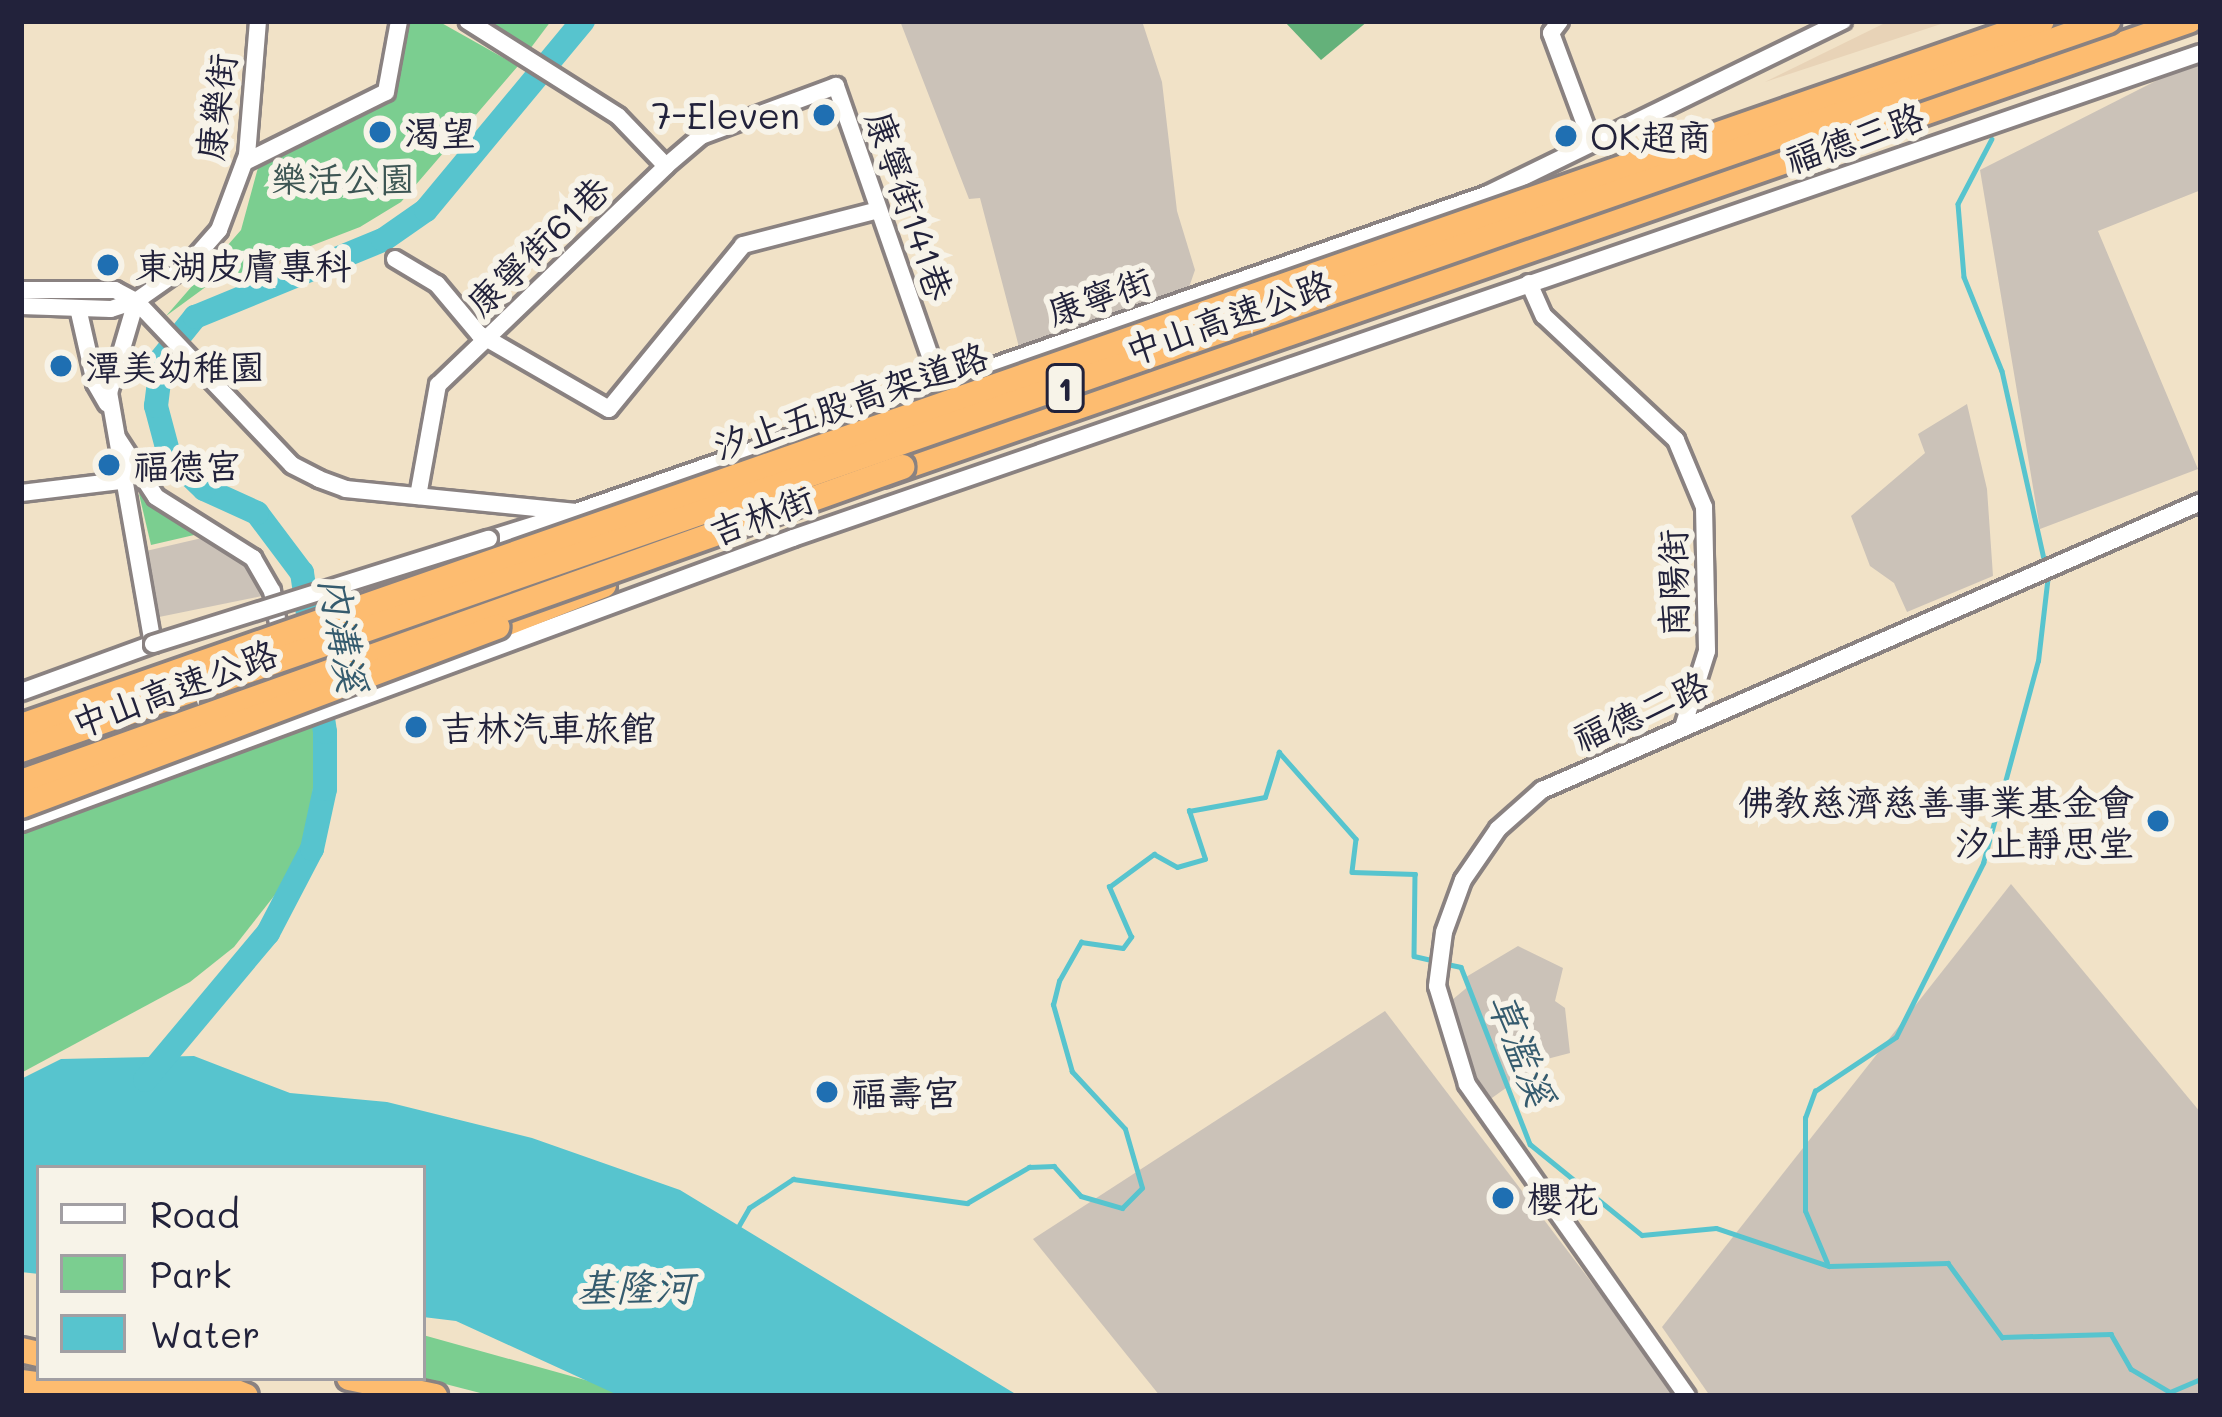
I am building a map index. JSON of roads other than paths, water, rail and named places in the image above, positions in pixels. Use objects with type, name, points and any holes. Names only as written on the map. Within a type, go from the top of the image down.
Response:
[{"type":"highway","name":"汐止五股高架道路","points":[[21,727],[2042,21]]},
{"type":"highway","name":"中山高速公路","points":[[21,750],[2108,21]]},
{"type":"highway","name":"中山高速公路","points":[[21,782],[902,467],[2189,21]]},
{"type":"highway","name":"1","points":[[21,806],[902,467]]},
{"type":"highway","points":[[101,1381],[214,1396]]},
{"type":"highway","points":[[207,1381],[246,1396]]},
{"type":"highway","points":[[363,1381],[435,1396]]},
{"type":"highway","points":[[21,1382],[124,1396]]},
{"type":"street","name":"康樂街","points":[[136,301],[190,263],[219,230],[245,162],[258,21]]},
{"type":"street","points":[[245,162],[386,92],[399,21]]},
{"type":"street","points":[[468,21],[618,116],[666,166]]},
{"type":"street","points":[[1560,21],[1551,33],[1592,143]]},
{"type":"street","name":"康寧街","points":[[136,301],[156,328],[292,465],[346,489],[575,512],[1488,194],[1843,21]]},
{"type":"street","name":"福德三路","points":[[1529,283],[2201,53]]},
{"type":"street","name":"康寧街141巷","points":[[666,166],[701,136],[836,86],[874,211],[940,388]]},
{"type":"street","name":"康寧街61巷","points":[[418,496],[438,385],[666,166]]},
{"type":"street","points":[[395,259],[437,284],[490,337],[609,409],[743,245],[874,211]]},
{"type":"street","name":"吉林街","points":[[21,823],[814,530],[1529,283]]},
{"type":"street","name":"南陽街","points":[[1529,283],[1544,316],[1676,440],[1704,507],[1707,651],[1683,727]]},
{"type":"street","points":[[21,290],[115,290],[136,301]]},
{"type":"street","points":[[21,306],[78,308],[136,301]]},
{"type":"street","points":[[110,408],[136,301]]},
{"type":"street","points":[[78,308],[94,383],[110,408],[153,644]]},
{"type":"street","points":[[115,433],[156,497],[253,558],[275,612],[301,720]]},
{"type":"street","points":[[21,494],[120,481]]},
{"type":"street","name":"福德二路","points":[[1687,1396],[1543,1202],[1467,1084],[1448,1035],[1440,962],[1463,880],[1498,829],[1542,790],[2201,502]]},
{"type":"street","points":[[21,692],[153,644],[575,512]]},
{"type":"water","name":"基隆河","points":[[194,1056],[290,1093],[387,1102],[532,1138],[680,1190],[1019,1396],[620,1396],[456,1321],[426,1317],[426,1165],[36,1165],[36,1274],[21,1272],[21,1079],[61,1059]]},
{"type":"waterway","name":"內溝溪","points":[[145,1080],[268,933],[312,849],[325,789],[325,732],[302,573],[257,513],[204,489],[169,455],[156,406],[162,358],[195,317],[383,240],[426,210],[583,21]]},
{"type":"waterway","name":"草濫溪","points":[[1992,139],[1958,204],[1964,277],[2002,371],[2045,563]]},
{"type":"waterway","name":"草濫溪","points":[[1827,1263],[1805,1211],[1805,1118],[1815,1091],[1896,1037],[1983,863],[2038,661],[2048,574]]},
{"type":"waterway","name":"草濫溪","points":[[738,1227],[749,1208],[793,1179],[967,1203],[1029,1167],[1054,1166],[1081,1196],[1122,1208],[1142,1188],[1125,1129],[1072,1072],[1053,1005],[1059,981],[1081,942],[1123,948],[1131,937],[1109,887],[1154,854],[1177,867],[1205,859],[1189,811],[1265,797],[1279,752],[1356,839],[1352,872],[1415,874],[1414,956],[1436,961]]},
{"type":"waterway","name":"草濫溪","points":[[1447,964],[1461,967],[1530,1144],[1642,1235],[1716,1228],[1829,1266],[1948,1263],[2002,1337],[2111,1334],[2131,1369],[2170,1392],[2201,1379]]},
{"type":"place","name":"7-Eleven","points":[[824,115]]},
{"type":"place","name":"渴望","points":[[380,132]]},
{"type":"place","name":"OK超商","points":[[1566,136]]},
{"type":"place","name":"東湖皮膚專科","points":[[108,265]]},
{"type":"place","name":"潭美幼稚園","points":[[61,366]]},
{"type":"place","name":"福德宮","points":[[109,465]]},
{"type":"place","name":"吉林汽車旅館","points":[[416,727]]},
{"type":"place","name":"佛教慈濟慈善事業基金會 汐止靜思堂","points":[[2158,821]]},
{"type":"place","name":"福壽宮","points":[[827,1092]]},
{"type":"place","name":"櫻花","points":[[1503,1198]]},
{"type":"park label","name":"樂活公園","points":[[343,178]]}]
